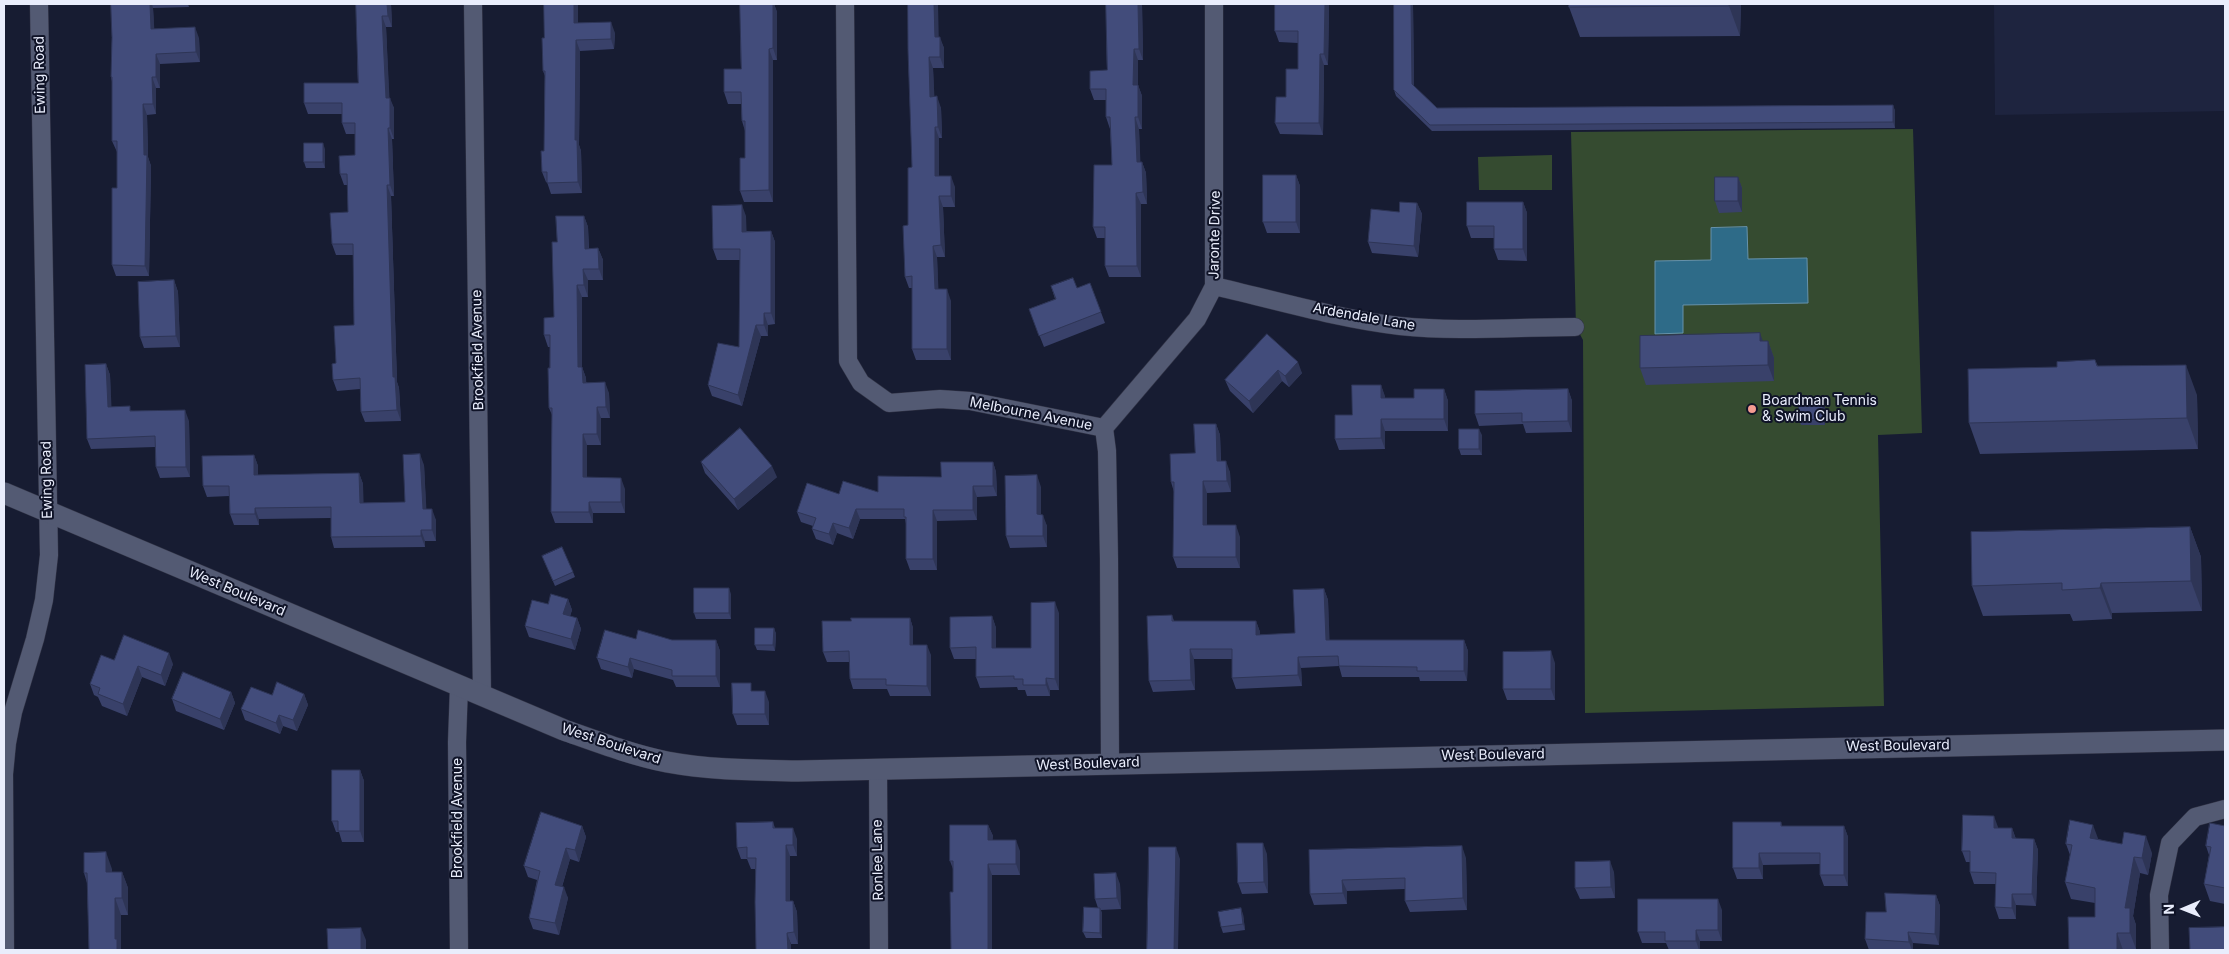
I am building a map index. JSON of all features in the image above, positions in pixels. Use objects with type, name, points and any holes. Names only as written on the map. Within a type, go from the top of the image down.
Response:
[{"type":"street","name":"Ewing Road","points":[[5,950],[4,774],[7,743],[13,712],[35,639],[44,600],[49,555],[39,4]]},
{"type":"street","name":"Brookfield Avenue","points":[[474,4],[482,696]]},
{"type":"street","name":"Melbourne Avenue","points":[[845,4],[848,361],[861,383],[889,403],[940,400],[970,401],[1104,428],[1107,451],[1109,550],[1110,764]]},
{"type":"street","name":"Jaronte Drive","points":[[1104,428],[1197,319],[1214,286],[1214,4]]},
{"type":"street","name":"Ardendale Lane","points":[[1214,286],[1400,326],[1440,328],[1575,327]]},
{"type":"street","name":"West Boulevard","points":[[4,494],[564,730],[616,748],[666,762],[703,767],[753,770],[878,769],[2225,740]]},
{"type":"street","name":"Brookfield Avenue","points":[[459,950],[457,742],[460,686]]},
{"type":"street","name":"Ronlee Lane","points":[[878,769],[879,950]]},
{"type":"street","points":[[2160,950],[2159,895],[2170,843],[2195,817],[2225,809]]},
{"type":"shaded area","points":[[1994,4],[2225,4],[2225,111],[1995,115]]},
{"type":"shaded area","points":[[1747,227],[1748,259],[1807,258],[1808,303],[1683,305],[1683,333],[1655,334],[1655,261],[1711,260],[1711,228]]},
{"type":"green space","name":"Boardman Tennis & Swim Club","points":[[1913,129],[1922,433],[1878,435],[1884,706],[1585,713],[1583,340],[1576,327],[1571,132]]},
{"type":"green space","points":[[1552,155],[1552,190],[1479,190],[1478,157]]},
{"type":"building","points":[[111,4],[150,4],[151,29],[195,27],[196,52],[156,54],[156,77],[152,77],[153,104],[143,104],[144,155],[147,155],[145,266],[112,265],[112,188],[117,188],[117,141],[112,141]]},
{"type":"building","points":[[356,4],[387,4],[388,16],[382,16],[386,98],[390,98],[390,128],[388,128],[390,185],[387,185],[393,377],[395,377],[397,410],[361,412],[360,378],[333,380],[332,364],[336,363],[334,326],[354,325],[353,244],[332,244],[330,213],[348,212],[347,174],[340,174],[339,156],[355,155],[355,123],[342,123],[342,103],[304,103],[304,83],[358,83]]},
{"type":"building","points":[[544,4],[574,4],[574,23],[611,22],[611,39],[576,40],[575,140],[577,140],[578,182],[547,183],[547,172],[542,172],[541,151],[544,151],[545,71],[543,71],[542,38],[544,38]]},
{"type":"building","points":[[740,4],[773,4],[773,48],[769,49],[769,190],[740,191],[740,158],[745,158],[745,121],[742,121],[741,92],[724,92],[724,69],[741,69]]},
{"type":"building","points":[[908,4],[934,4],[935,37],[940,37],[940,57],[929,57],[930,97],[937,96],[938,127],[935,127],[935,176],[951,176],[951,196],[939,196],[941,245],[933,246],[935,289],[947,289],[947,349],[912,349],[912,276],[905,277],[903,226],[908,225],[908,168],[912,167]]},
{"type":"building","points":[[1106,4],[1138,4],[1139,49],[1134,49],[1133,85],[1138,85],[1138,117],[1135,117],[1137,162],[1142,162],[1143,192],[1136,193],[1137,266],[1105,266],[1105,227],[1093,227],[1094,165],[1112,165],[1110,117],[1106,117],[1106,89],[1090,89],[1090,71],[1107,70]]},
{"type":"building","points":[[1275,4],[1325,4],[1324,54],[1320,54],[1319,123],[1275,123],[1276,97],[1286,97],[1286,69],[1298,69],[1298,31],[1275,31]]},
{"type":"building","points":[[1394,4],[1411,4],[1412,84],[1437,108],[1893,105],[1893,122],[1430,125],[1394,90]]},
{"type":"building","points":[[1569,4],[1729,4],[1729,6],[1569,7]]},
{"type":"building","points":[[304,143],[323,143],[323,162],[304,162]]},
{"type":"building","points":[[1263,175],[1296,175],[1296,222],[1263,222]]},
{"type":"building","points":[[1715,177],[1738,177],[1738,201],[1715,201]]},
{"type":"building","points":[[1400,202],[1417,203],[1414,246],[1368,242],[1371,209],[1399,212]]},
{"type":"building","points":[[1467,202],[1523,202],[1523,249],[1494,249],[1494,226],[1467,226]]},
{"type":"building","points":[[742,205],[742,232],[771,231],[771,313],[764,313],[764,325],[756,325],[738,395],[708,385],[718,343],[739,347],[740,249],[713,249],[712,206]]},
{"type":"building","points":[[556,216],[584,216],[585,249],[598,248],[599,269],[583,269],[584,285],[577,285],[578,367],[582,367],[583,383],[605,382],[606,407],[597,407],[597,434],[583,434],[583,477],[621,478],[621,502],[589,502],[589,512],[551,512],[552,408],[549,408],[548,368],[550,368],[550,335],[544,335],[544,318],[554,317],[552,242],[557,242]]},
{"type":"building","points":[[1073,278],[1077,288],[1090,283],[1101,312],[1039,336],[1029,309],[1056,299],[1051,286]]},
{"type":"building","points":[[174,280],[176,336],[140,337],[138,282]]},
{"type":"building","points":[[1760,333],[1760,341],[1768,341],[1768,365],[1640,368],[1640,336]]},
{"type":"building","points":[[1267,334],[1298,362],[1285,376],[1278,370],[1249,401],[1225,380]]},
{"type":"building","points":[[2095,360],[2097,366],[2186,365],[2187,418],[1969,423],[1968,369],[2057,367],[2057,362]]},
{"type":"building","points":[[106,364],[108,407],[130,406],[130,411],[185,410],[186,467],[156,467],[155,436],[87,439],[85,365]]},
{"type":"building","points":[[1352,385],[1381,385],[1381,398],[1414,398],[1414,389],[1444,389],[1444,419],[1381,419],[1381,438],[1335,439],[1335,415],[1352,415]]},
{"type":"building","points":[[1568,389],[1568,421],[1522,422],[1522,413],[1475,414],[1475,391]]},
{"type":"building","points":[[1799,401],[1823,401],[1823,419],[1799,420]]},
{"type":"building","points":[[1194,424],[1216,424],[1217,461],[1226,461],[1227,481],[1203,481],[1203,525],[1236,525],[1236,557],[1173,557],[1174,482],[1171,482],[1170,454],[1195,453]]},
{"type":"building","points":[[740,428],[772,466],[734,499],[701,462]]},
{"type":"building","points":[[1459,429],[1479,429],[1479,449],[1459,449]]},
{"type":"building","points":[[420,454],[423,509],[432,509],[432,530],[421,530],[421,536],[331,537],[331,507],[255,508],[255,514],[230,514],[229,486],[203,486],[202,456],[254,455],[254,475],[359,473],[360,503],[405,502],[403,455]]},
{"type":"building","points":[[941,462],[993,462],[993,486],[973,486],[973,510],[933,510],[933,559],[906,559],[906,517],[904,517],[904,509],[856,509],[849,528],[833,523],[829,534],[812,529],[816,518],[797,512],[807,483],[839,494],[843,481],[878,492],[878,476],[941,477]]},
{"type":"building","points":[[1037,475],[1037,514],[1043,515],[1043,536],[1006,536],[1005,476]]},
{"type":"building","points":[[2190,527],[2191,581],[2101,583],[2100,588],[2062,590],[2062,583],[1972,586],[1971,532]]},
{"type":"building","points":[[562,547],[573,572],[553,581],[542,556]]},
{"type":"building","points":[[694,588],[729,588],[729,613],[694,613]]},
{"type":"building","points":[[1324,589],[1326,640],[1464,640],[1464,671],[1417,671],[1417,667],[1339,666],[1338,656],[1298,657],[1298,675],[1232,678],[1232,649],[1190,649],[1191,680],[1149,681],[1147,616],[1172,615],[1172,621],[1256,621],[1256,635],[1295,633],[1293,590]]},
{"type":"building","points":[[551,594],[568,599],[563,614],[577,618],[571,639],[525,626],[532,600],[548,604]]},
{"type":"building","points":[[1055,602],[1055,679],[1046,678],[1046,685],[1023,685],[1023,679],[1014,679],[1014,676],[976,677],[976,647],[950,648],[950,617],[992,616],[992,648],[1031,648],[1031,603]]},
{"type":"building","points":[[851,618],[910,618],[910,645],[927,645],[927,686],[886,685],[886,679],[850,679],[849,651],[823,652],[822,621],[851,621]]},
{"type":"building","points":[[755,628],[774,628],[773,645],[755,645]]},
{"type":"building","points":[[605,630],[636,639],[638,630],[672,640],[716,640],[716,676],[672,676],[672,670],[630,658],[628,667],[597,658]]},
{"type":"building","points":[[124,635],[169,653],[161,675],[138,666],[123,704],[98,694],[100,688],[90,684],[101,655],[114,660]]},
{"type":"building","points":[[1551,651],[1551,689],[1503,689],[1503,652]]},
{"type":"building","points":[[183,672],[231,692],[220,719],[172,699]]},
{"type":"building","points":[[277,682],[304,694],[293,720],[279,715],[276,723],[241,709],[251,687],[272,695]]},
{"type":"building","points":[[732,683],[751,683],[751,691],[765,691],[765,714],[733,714]]},
{"type":"building","points":[[332,770],[360,770],[360,831],[338,831],[338,821],[332,821]]},
{"type":"building","points":[[541,812],[582,826],[575,850],[566,848],[555,885],[564,887],[555,923],[529,918],[540,871],[524,866]]},
{"type":"building","points":[[1963,815],[1994,816],[1994,828],[2012,828],[2012,838],[2034,839],[2032,894],[2012,894],[2012,908],[1995,907],[1996,873],[1970,872],[1970,851],[1962,851]]},
{"type":"building","points":[[2070,820],[2093,825],[2090,838],[2122,844],[2124,832],[2146,836],[2142,858],[2134,857],[2125,908],[2130,908],[2130,933],[2117,933],[2117,950],[2069,950],[2068,917],[2095,917],[2095,888],[2065,882],[2072,845],[2066,844]]},
{"type":"building","points":[[773,822],[773,828],[793,828],[793,845],[786,845],[786,901],[793,901],[794,932],[787,933],[788,950],[756,950],[756,858],[747,858],[747,847],[737,848],[736,823]]},
{"type":"building","points":[[1733,822],[1781,822],[1781,826],[1844,826],[1844,875],[1820,875],[1820,853],[1759,853],[1759,868],[1733,868]]},
{"type":"building","points":[[2210,823],[2225,826],[2225,888],[2204,884],[2211,847],[2206,846]]},
{"type":"building","points":[[950,825],[988,825],[988,840],[1016,840],[1016,864],[988,864],[988,950],[951,950],[950,892],[953,892],[953,861],[950,861]]},
{"type":"building","points":[[1237,843],[1263,843],[1264,882],[1238,883]]},
{"type":"building","points":[[1462,846],[1463,898],[1405,901],[1405,878],[1342,880],[1343,893],[1310,894],[1309,850]]},
{"type":"building","points":[[1149,847],[1176,847],[1174,950],[1147,950]]},
{"type":"building","points":[[106,852],[106,872],[122,872],[122,898],[115,898],[115,939],[117,939],[117,950],[89,950],[87,873],[84,873],[84,853]]},
{"type":"building","points":[[1610,861],[1611,887],[1575,888],[1575,862]]},
{"type":"building","points":[[1116,873],[1117,898],[1095,899],[1094,874]]},
{"type":"building","points":[[1885,893],[1936,895],[1935,934],[1908,932],[1909,942],[1865,939],[1866,912],[1886,912]]},
{"type":"building","points":[[1638,899],[1718,899],[1718,930],[1696,930],[1696,941],[1665,941],[1665,932],[1638,932]]},
{"type":"building","points":[[1084,907],[1100,908],[1100,933],[1083,932]]},
{"type":"building","points":[[1241,908],[1243,924],[1221,927],[1218,912]]},
{"type":"building","points":[[2225,927],[2225,950],[2190,950],[2189,928]]},
{"type":"building","points":[[361,928],[361,950],[328,950],[327,929]]},
{"type":"place","name":"Boardman Tennis & Swim Club","points":[[1752,409]]}]
